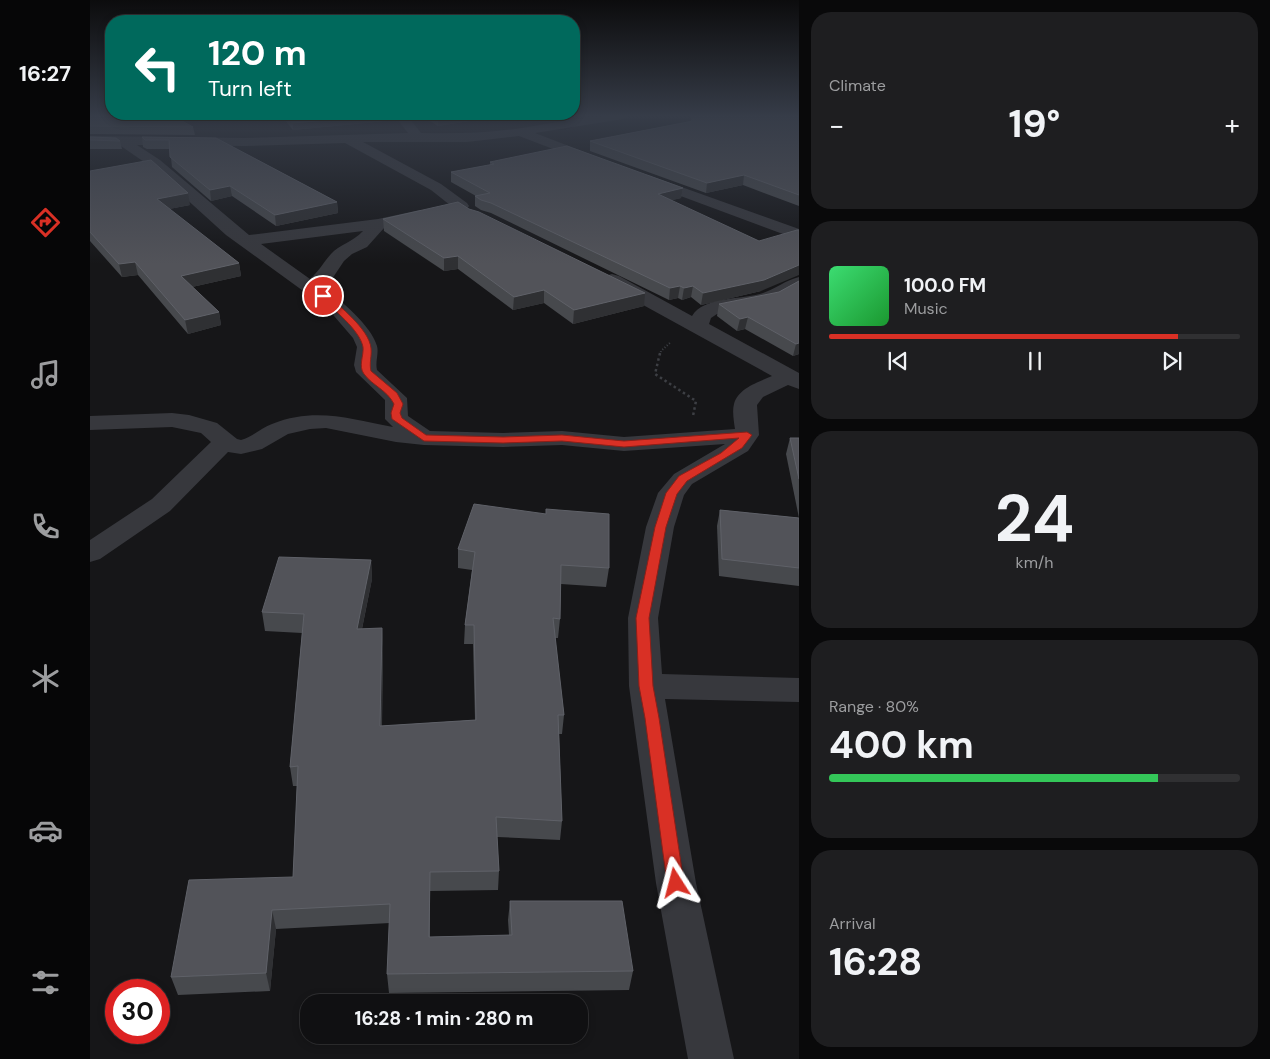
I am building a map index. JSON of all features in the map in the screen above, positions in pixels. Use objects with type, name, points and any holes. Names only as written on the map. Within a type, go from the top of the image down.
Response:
[{"type":"street","points":[[156,164],[245,241],[335,305],[362,336],[367,347],[365,365],[367,372],[394,395],[398,404],[397,419],[424,438]]},
{"type":"street","points":[[395,164],[436,187],[475,216]]},
{"type":"street","points":[[632,174],[799,235]]},
{"type":"street","points":[[245,241],[378,224],[461,206]]},
{"type":"street","points":[[312,287],[326,276],[337,258],[346,250],[360,243],[378,224]]},
{"type":"street","points":[[598,273],[698,326],[793,380]]},
{"type":"street","points":[[698,326],[702,315],[711,309],[768,298],[799,282]]},
{"type":"street","points":[[711,1059],[676,883],[646,686],[642,618],[660,527],[671,493],[683,479],[725,456],[739,446],[747,435],[745,404],[755,392],[793,380]]},
{"type":"street","points":[[90,423],[172,420],[189,422],[209,428],[224,442],[234,447],[248,446],[264,440],[280,429],[310,422],[326,421],[396,435],[424,438],[503,440],[562,438],[624,444],[747,435]]},
{"type":"street","points":[[90,553],[161,505],[224,442]]},
{"type":"street","points":[[646,686],[799,690]]},
{"type":"path","points":[[676,440],[693,420],[696,401],[655,374],[661,351],[686,328],[698,326]]},
{"type":"building","points":[[126,164],[156,164],[188,193],[157,199],[239,263],[181,276],[219,312],[185,320],[135,262],[119,264],[90,232],[90,171]]},
{"type":"building","points":[[179,164],[266,164],[337,202],[275,215],[230,186],[210,190]]},
{"type":"building","points":[[492,164],[618,164],[683,188],[658,194],[759,241],[799,230],[799,265],[764,280],[703,293],[693,286],[670,288],[491,203],[481,200],[475,196],[490,193],[451,172]]},
{"type":"building","points":[[655,164],[799,164],[799,195],[744,175],[707,183]]},
{"type":"building","points":[[458,202],[645,293],[574,310],[544,290],[514,297],[458,256],[444,258],[383,219]]},
{"type":"building","points":[[799,281],[799,343],[796,344],[748,317],[740,319],[719,304],[779,292]]},
{"type":"building","points":[[790,438],[799,438],[799,479]]},
{"type":"building","points":[[474,504],[546,514],[546,509],[609,514],[609,568],[561,565],[560,619],[553,618],[564,715],[558,715],[562,821],[496,817],[499,871],[430,872],[429,937],[512,935],[510,901],[622,901],[633,971],[387,974],[390,904],[272,910],[266,973],[171,977],[189,880],[293,877],[298,766],[290,767],[304,614],[262,612],[279,557],[371,560],[357,629],[382,628],[380,726],[476,720],[474,625],[465,625],[475,552],[458,549]]},
{"type":"building","points":[[720,510],[799,518],[799,568],[722,559]]},
{"type":"route","points":[[323,296],[349,319],[362,336],[367,347],[365,365],[367,372],[396,398],[398,404],[397,419],[424,438],[503,440],[562,438],[624,444],[747,435],[739,446],[725,456],[683,479],[671,493],[660,527],[642,618],[646,686],[676,883]]}]
